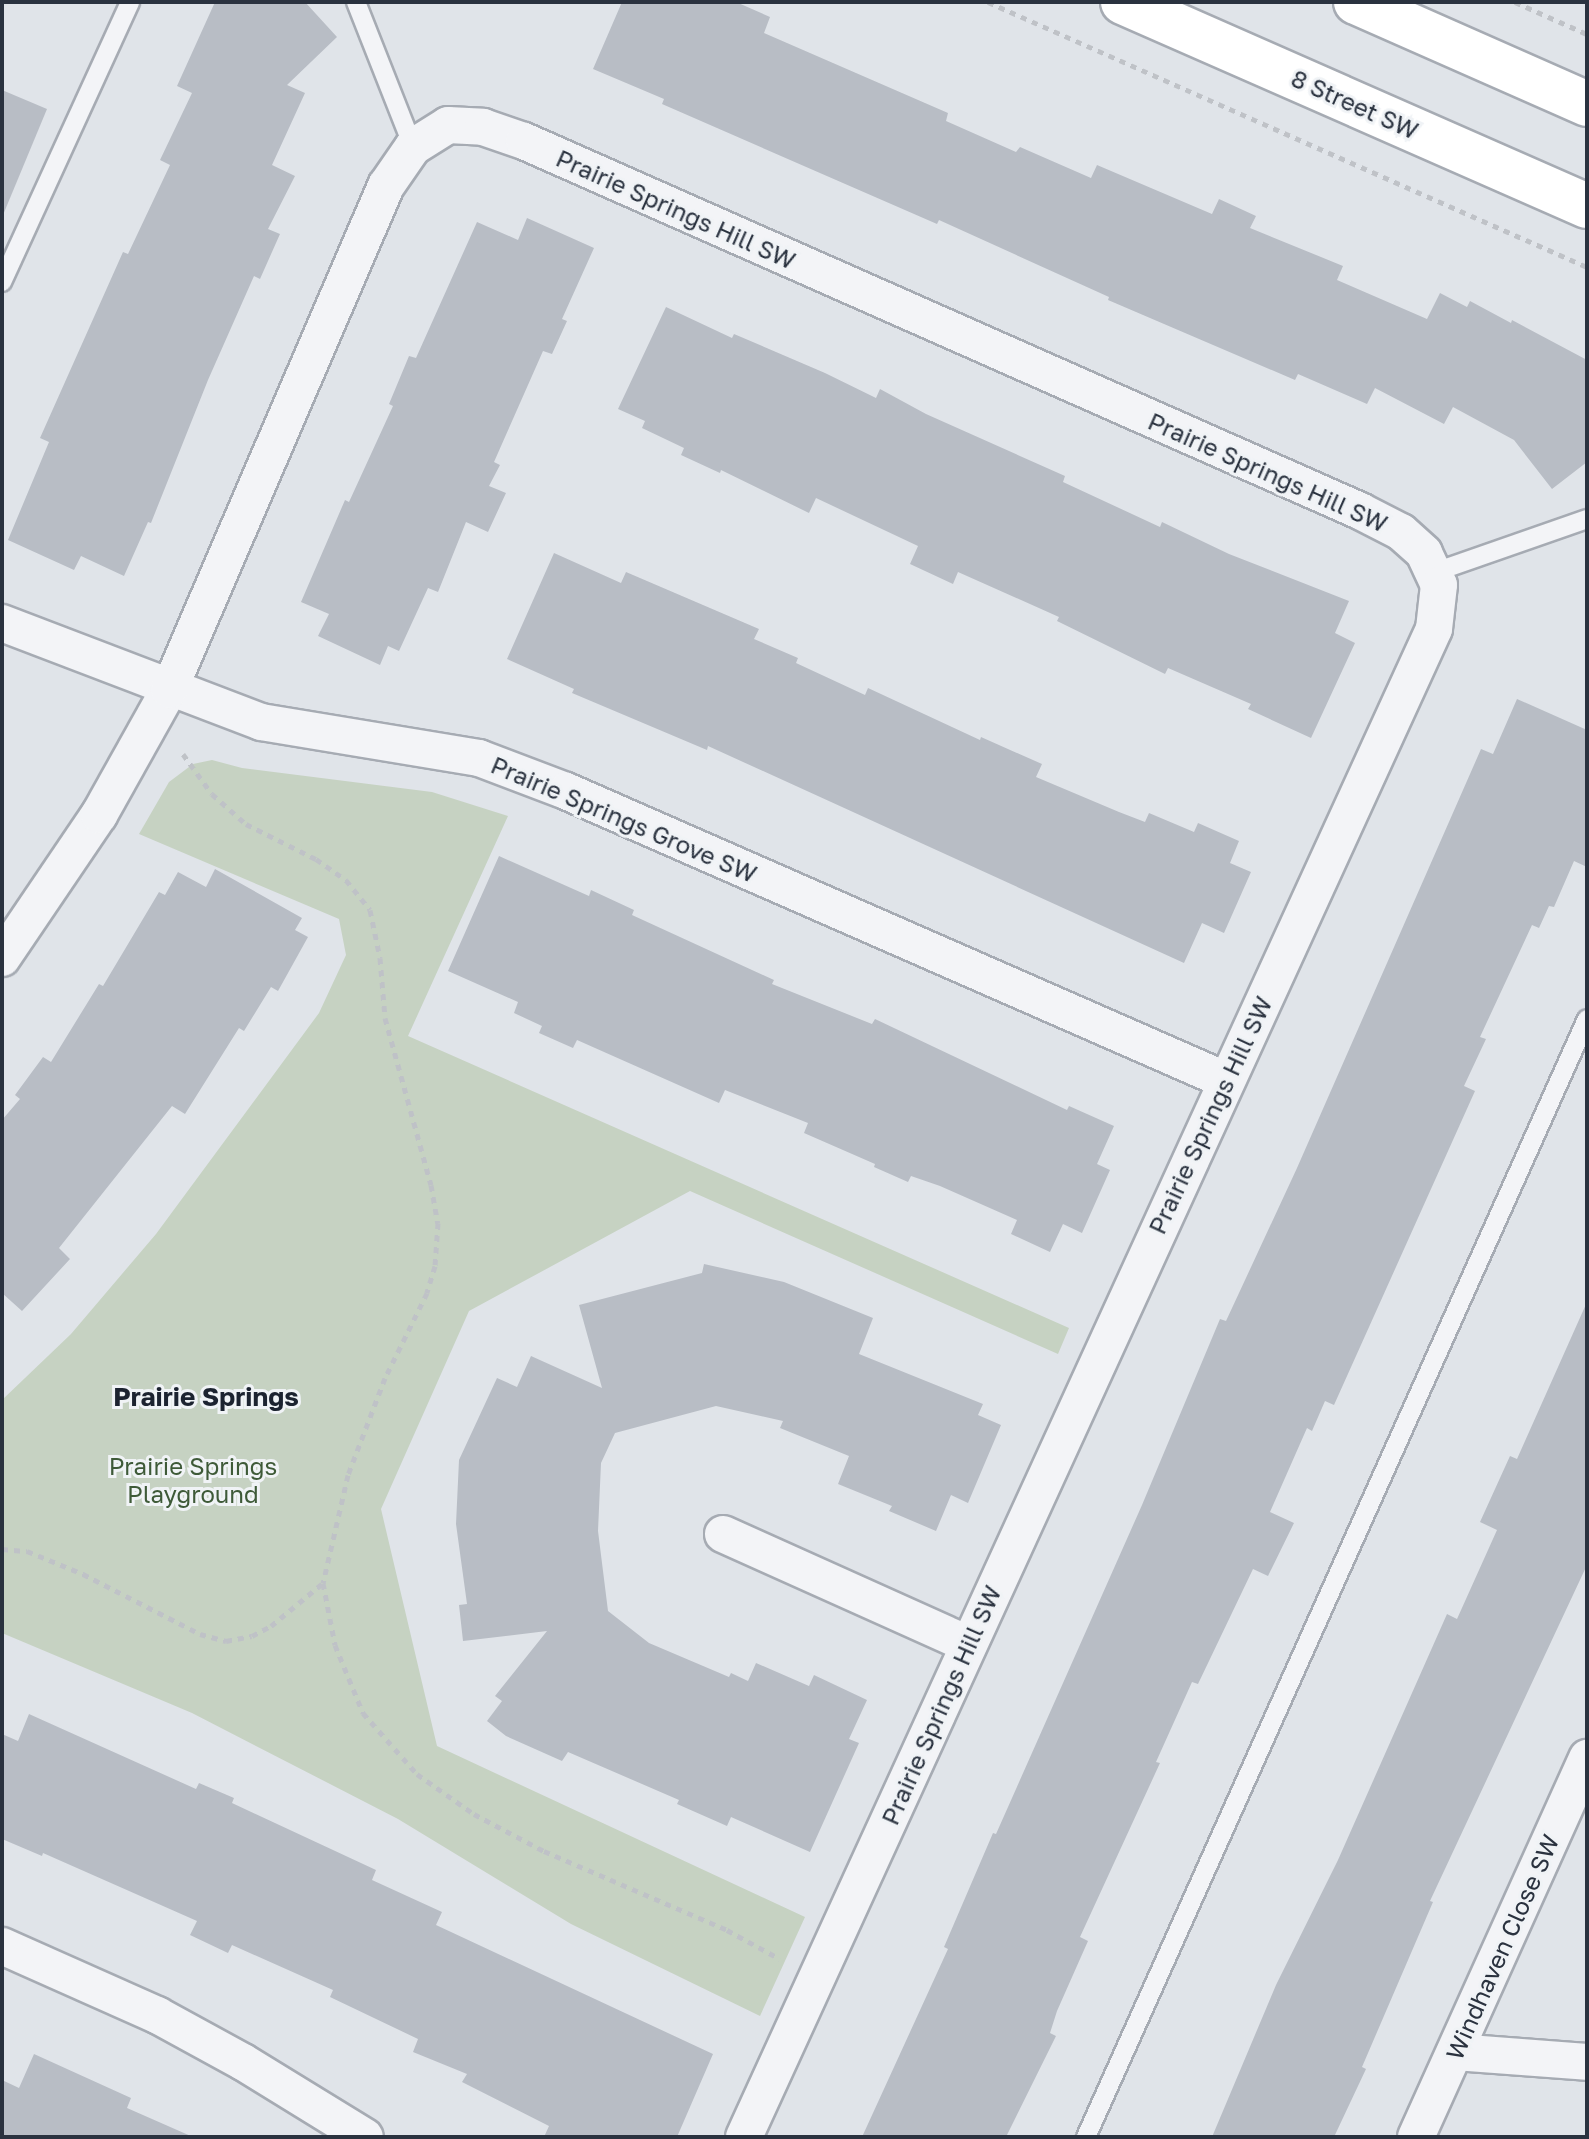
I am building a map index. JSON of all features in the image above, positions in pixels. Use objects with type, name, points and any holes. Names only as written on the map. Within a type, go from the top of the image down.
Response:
[{"type":"main road","name":"8 Street SW","points":[[1123,2],[1587,206]]},
{"type":"main road","points":[[1356,2],[1587,104]]},
{"type":"street","name":"Prairie Springs Hill SW","points":[[2,958],[99,815],[162,703],[386,186],[413,147],[448,125],[483,127],[524,141],[1360,511],[1401,532],[1424,553],[1439,585],[1434,629],[1225,1080],[744,2137]]},
{"type":"street","name":"Prairie Springs Grove SW","points":[[2,623],[162,703],[479,758],[566,791],[1225,1080]]},
{"type":"street","points":[[723,1534],[968,1644]]},
{"type":"street","name":"Windhaven Close SW","points":[[1416,2137],[1587,1758]]},
{"type":"street","points":[[2,1946],[157,2015],[243,2062],[365,2137]]},
{"type":"street","points":[[1455,2052],[1587,2062]]},
{"type":"lane","points":[[2,282],[130,2]]},
{"type":"lane","points":[[356,2],[413,147]]},
{"type":"lane","points":[[1435,572],[1587,519]]},
{"type":"lane","points":[[1086,2137],[1587,1019]]},
{"type":"path","points":[[988,2],[1587,267]]},
{"type":"path","points":[[1515,2],[1587,34]]},
{"type":"path","points":[[162,703],[212,794],[246,824],[316,859],[346,880],[370,910],[380,958],[385,1018],[431,1185],[438,1223],[435,1266],[427,1293],[385,1378],[348,1475],[323,1583],[335,1645],[363,1713],[417,1774],[474,1814],[544,1851],[727,1930],[816,1979]]},
{"type":"path","points":[[2,1549],[27,1551],[200,1634],[226,1641],[252,1636],[271,1626],[323,1583]]},
{"type":"green space","name":"Prairie Springs Playground","points":[[212,760],[242,768],[432,792],[508,816],[408,1036],[1069,1328],[1058,1354],[690,1191],[469,1311],[381,1509],[437,1746],[805,1917],[760,2016],[571,1924],[398,1819],[192,1713],[2,1633],[2,1400],[71,1334],[156,1234],[319,1013],[346,955],[339,919],[139,834],[169,782],[193,764]]},
{"type":"building","points":[[215,2],[305,2],[337,37],[287,85],[305,93],[272,165],[295,176],[268,229],[280,234],[260,279],[254,276],[208,380],[151,523],[148,522],[124,576],[81,556],[74,570],[8,540],[49,442],[40,438],[123,252],[128,254],[170,165],[160,160],[192,93],[177,86]]},
{"type":"building","points":[[622,2],[736,2],[770,17],[764,33],[948,113],[946,121],[1016,152],[1020,147],[1091,178],[1097,165],[1212,214],[1219,199],[1256,216],[1250,228],[1343,266],[1337,280],[1427,319],[1440,293],[1467,307],[1470,301],[1511,323],[1512,320],[1587,360],[1587,462],[1552,489],[1514,440],[1453,407],[1444,424],[1375,388],[1367,404],[1298,374],[1295,380],[1108,300],[1109,297],[939,220],[937,224],[662,104],[664,99],[593,69]]},
{"type":"building","points":[[2,90],[47,109],[3,215],[2,214]]},
{"type":"building","points":[[527,218],[594,248],[562,319],[567,321],[552,354],[543,351],[494,462],[500,465],[489,486],[506,493],[488,532],[466,522],[438,592],[428,588],[399,651],[388,646],[380,665],[318,636],[329,614],[301,602],[345,500],[349,502],[393,406],[389,404],[409,356],[416,358],[477,222],[518,240]]},
{"type":"building","points":[[666,307],[732,338],[734,334],[825,373],[876,398],[880,389],[926,414],[1065,476],[1063,482],[1160,527],[1162,522],[1229,554],[1349,601],[1335,633],[1355,643],[1311,738],[1248,709],[1251,704],[1168,668],[1165,674],[1057,621],[1059,617],[958,572],[953,584],[910,564],[918,546],[816,498],[809,513],[721,470],[720,473],[681,455],[684,448],[642,428],[645,421],[618,409]]},
{"type":"building","points":[[554,553],[621,583],[626,572],[759,629],[754,639],[798,658],[796,663],[865,695],[868,688],[980,740],[981,737],[1042,764],[1036,777],[1119,812],[1145,822],[1149,813],[1194,832],[1198,823],[1239,841],[1230,863],[1251,872],[1224,933],[1202,923],[1184,963],[708,746],[707,750],[572,693],[574,689],[507,659]]},
{"type":"building","points":[[1517,699],[1587,730],[1587,867],[1574,861],[1554,907],[1549,906],[1539,928],[1532,925],[1480,1037],[1486,1039],[1464,1086],[1475,1091],[1334,1405],[1325,1401],[1312,1431],[1307,1428],[1270,1512],[1294,1523],[1268,1576],[1253,1569],[1198,1684],[1192,1682],[1156,1762],[1160,1763],[1080,1937],[1088,1941],[1057,2011],[1050,2033],[1056,2036],[1006,2137],[862,2137],[948,1949],[944,1947],[993,1833],[996,1834],[1142,1505],[1220,1319],[1226,1321],[1297,1168],[1481,749],[1493,754]]},
{"type":"building","points":[[499,856],[589,896],[591,890],[634,910],[632,915],[774,980],[772,984],[872,1024],[875,1019],[1067,1110],[1069,1106],[1114,1126],[1097,1164],[1110,1170],[1082,1233],[1063,1224],[1050,1252],[1011,1234],[1017,1220],[940,1186],[911,1176],[908,1182],[874,1167],[875,1164],[804,1133],[808,1123],[725,1090],[719,1103],[577,1040],[573,1048],[539,1033],[542,1026],[514,1013],[518,1002],[448,971]]},
{"type":"building","points":[[215,869],[302,918],[295,930],[308,937],[278,991],[271,987],[244,1031],[239,1028],[185,1114],[172,1106],[59,1248],[70,1259],[22,1311],[2,1293],[2,1120],[20,1099],[15,1095],[43,1057],[51,1062],[99,984],[103,986],[159,892],[165,895],[178,872],[206,887]]},
{"type":"building","points":[[704,1264],[784,1282],[873,1318],[859,1354],[983,1404],[978,1415],[1001,1425],[968,1503],[951,1495],[936,1531],[889,1511],[892,1506],[838,1484],[849,1456],[780,1428],[783,1421],[716,1406],[615,1433],[601,1463],[598,1531],[608,1611],[649,1643],[729,1677],[731,1673],[748,1681],[756,1663],[809,1686],[814,1675],[867,1700],[849,1739],[859,1743],[810,1852],[731,1817],[727,1826],[677,1804],[679,1800],[568,1752],[562,1761],[506,1736],[487,1721],[502,1701],[495,1696],[547,1631],[463,1641],[459,1605],[467,1604],[456,1524],[459,1460],[497,1378],[517,1387],[531,1356],[602,1388],[579,1305],[702,1273]]},
{"type":"building","points":[[1587,1302],[1587,1565],[1430,1901],[1433,1902],[1362,2067],[1366,2069],[1334,2137],[1212,2137],[1276,1985],[1338,1860],[1447,1614],[1457,1619],[1497,1530],[1480,1522],[1510,1456],[1517,1459]]},
{"type":"building","points":[[29,1714],[196,1789],[199,1783],[234,1798],[232,1803],[376,1870],[372,1880],[442,1912],[436,1925],[713,2054],[677,2137],[544,2137],[549,2126],[462,2082],[467,2074],[413,2052],[418,2039],[330,1997],[333,1990],[232,1945],[228,1953],[190,1935],[197,1921],[43,1853],[42,1856],[2,1839],[2,1734],[18,1741]]},
{"type":"building","points":[[34,2054],[131,2098],[127,2108],[193,2137],[2,2137],[2,2080],[19,2088]]},
{"type":"district","name":"Prairie Springs","points":[[206,1397]]}]
